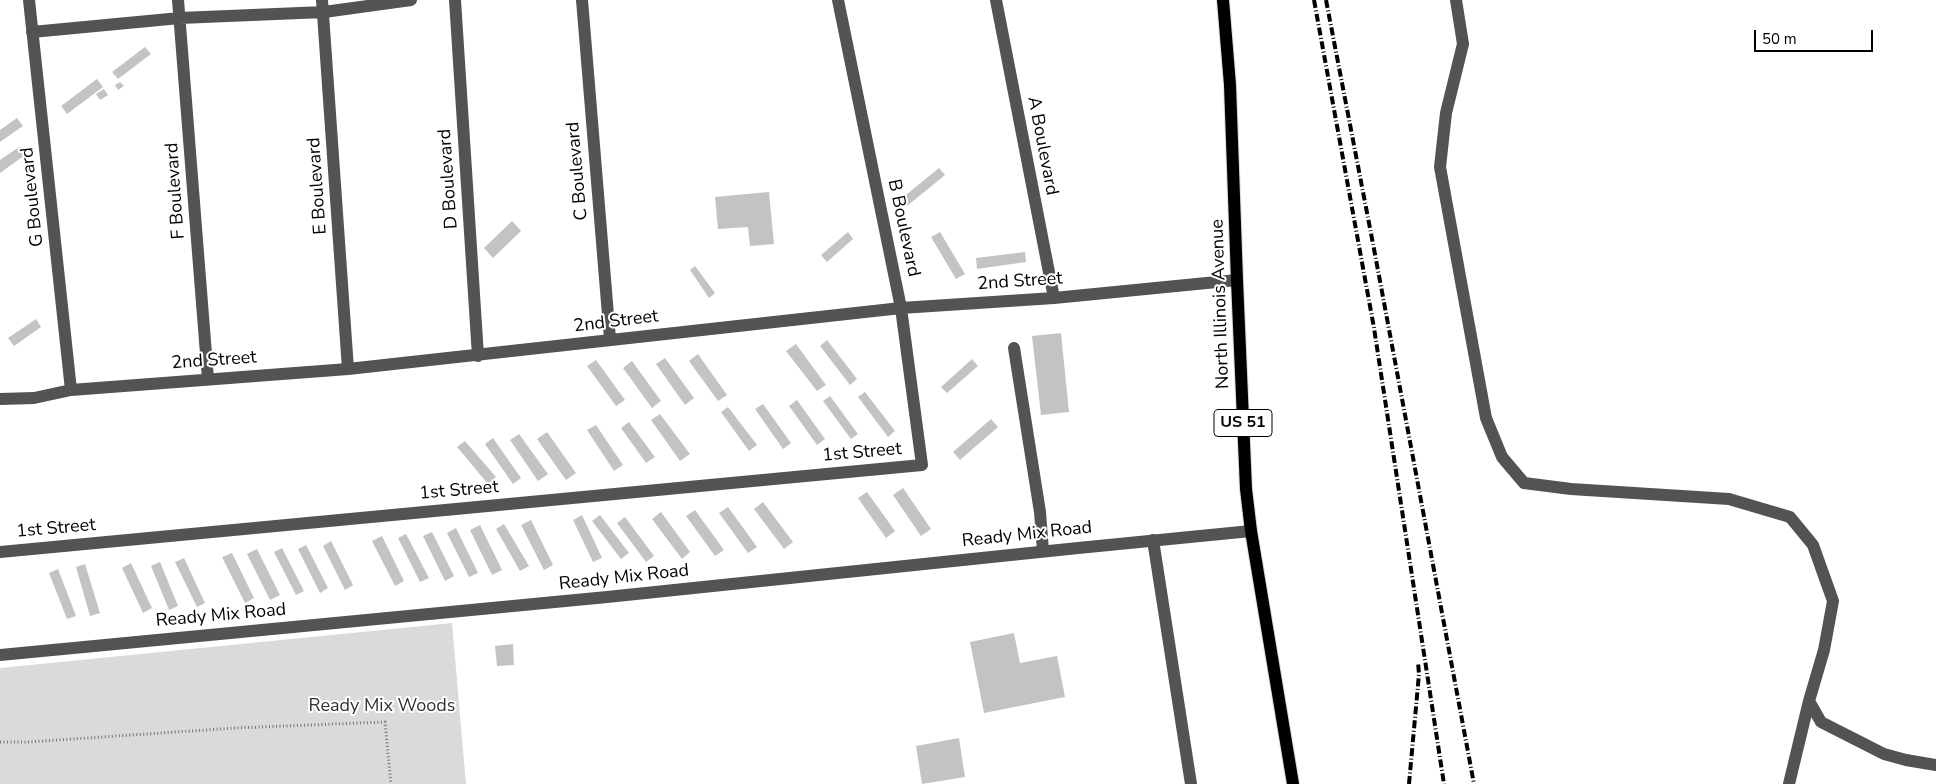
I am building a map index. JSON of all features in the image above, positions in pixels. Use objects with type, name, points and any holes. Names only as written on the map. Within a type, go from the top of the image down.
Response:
[{"type":"main road","name":"North Illinois Avenue","points":[[1223,0],[1230,85],[1246,489],[1294,784]]},
{"type":"street","name":"G Boulevard","points":[[29,0],[72,390]]},
{"type":"street","name":"F Boulevard","points":[[178,0],[208,379]]},
{"type":"street","points":[[32,32],[411,0]]},
{"type":"street","name":"D Boulevard","points":[[455,0],[478,356]]},
{"type":"street","name":"C Boulevard","points":[[582,0],[610,340]]},
{"type":"street","name":"B Boulevard","points":[[838,0],[901,308],[922,465]]},
{"type":"street","name":"A Boulevard","points":[[996,0],[1054,298]]},
{"type":"street","points":[[1456,0],[1463,44],[1446,113],[1440,167],[1486,418],[1502,457],[1524,482],[1571,489],[1729,499],[1790,518],[1813,545],[1833,601],[1824,650],[1789,784]]},
{"type":"street","name":"E Boulevard","points":[[323,6],[348,369]]},
{"type":"street","name":"2nd Street","points":[[0,399],[34,398],[72,390],[348,369],[478,356],[901,308],[1054,298],[1237,280]]},
{"type":"street","points":[[1014,348],[1040,512],[1044,551]]},
{"type":"street","name":"1st Street","points":[[0,552],[922,465]]},
{"type":"street","name":"Ready Mix Road","points":[[0,655],[607,598],[1044,551],[1252,531]]},
{"type":"street","points":[[1153,540],[1191,784]]},
{"type":"street","points":[[1810,701],[1821,722],[1884,754],[1936,765]]},
{"type":"path","points":[[0,742],[28,742],[235,728],[384,722],[391,784]]},
{"type":"green space","name":"Ready Mix Woods","points":[[452,623],[466,784],[0,784],[0,668]]},
{"type":"building","points":[[145,47],[151,54],[118,79],[112,72]]},
{"type":"building","points":[[97,79],[103,87],[67,114],[61,106]]},
{"type":"building","points":[[120,82],[124,86],[118,90],[115,85]]},
{"type":"building","points":[[104,89],[108,95],[100,100],[96,94]]},
{"type":"building","points":[[17,118],[23,126],[0,142],[0,130]]},
{"type":"building","points":[[19,147],[25,155],[0,173],[0,160]]},
{"type":"building","points":[[939,168],[945,175],[907,206],[901,199]]},
{"type":"building","points":[[769,192],[774,244],[750,246],[748,227],[718,229],[715,197]]},
{"type":"building","points":[[512,221],[521,231],[493,258],[484,248]]},
{"type":"building","points":[[848,232],[853,239],[827,262],[821,255]]},
{"type":"building","points":[[940,232],[965,274],[956,279],[931,237]]},
{"type":"building","points":[[1025,252],[1026,262],[977,269],[976,258]]},
{"type":"building","points":[[695,266],[715,293],[709,298],[690,270]]},
{"type":"building","points":[[36,319],[41,327],[14,346],[8,338]]},
{"type":"building","points":[[1061,333],[1069,412],[1041,415],[1032,336]]},
{"type":"building","points":[[827,340],[857,379],[850,385],[820,346]]},
{"type":"building","points":[[796,344],[826,385],[817,391],[786,351]]},
{"type":"building","points":[[698,354],[727,395],[718,401],[689,361]]},
{"type":"building","points":[[665,358],[694,398],[685,405],[656,364]]},
{"type":"building","points":[[972,359],[978,366],[947,393],[941,387]]},
{"type":"building","points":[[596,360],[625,400],[616,406],[587,366]]},
{"type":"building","points":[[632,361],[661,401],[652,408],[623,368]]},
{"type":"building","points":[[865,392],[895,431],[888,437],[858,397]]},
{"type":"building","points":[[830,396],[858,434],[851,439],[823,401]]},
{"type":"building","points":[[797,400],[825,439],[817,445],[789,406]]},
{"type":"building","points":[[763,404],[791,443],[783,449],[755,409]]},
{"type":"building","points":[[728,407],[757,445],[749,451],[721,412]]},
{"type":"building","points":[[660,414],[690,454],[680,461],[651,420]]},
{"type":"building","points":[[991,419],[998,427],[960,460],[953,452]]},
{"type":"building","points":[[629,422],[655,457],[646,463],[621,428]]},
{"type":"building","points":[[596,425],[623,465],[614,471],[587,430]]},
{"type":"building","points":[[547,432],[576,473],[566,480],[537,439]]},
{"type":"building","points":[[519,434],[548,474],[538,481],[510,440]]},
{"type":"building","points":[[493,438],[521,478],[513,484],[485,444]]},
{"type":"building","points":[[465,441],[496,477],[488,484],[457,447]]},
{"type":"building","points":[[903,488],[931,529],[921,536],[893,495]]},
{"type":"building","points":[[867,492],[895,531],[886,538],[858,498]]},
{"type":"building","points":[[763,502],[793,542],[784,549],[754,509]]},
{"type":"building","points":[[728,507],[757,547],[748,553],[719,513]]},
{"type":"building","points":[[695,510],[724,550],[715,556],[686,516]]},
{"type":"building","points":[[661,512],[690,552],[682,559],[652,519]]},
{"type":"building","points":[[582,515],[602,558],[593,562],[573,520]]},
{"type":"building","points":[[600,515],[629,553],[621,559],[592,521]]},
{"type":"building","points":[[625,517],[654,556],[646,562],[617,523]]},
{"type":"building","points":[[531,520],[553,565],[544,570],[521,525]]},
{"type":"building","points":[[504,524],[529,566],[520,571],[496,529]]},
{"type":"building","points":[[480,525],[502,570],[492,575],[470,530]]},
{"type":"building","points":[[456,528],[478,573],[469,577],[447,533]]},
{"type":"building","points":[[432,532],[454,576],[445,581],[423,536]]},
{"type":"building","points":[[406,534],[429,578],[420,582],[398,538]]},
{"type":"building","points":[[382,536],[404,581],[395,586],[372,541]]},
{"type":"building","points":[[331,541],[353,585],[345,590],[323,546]]},
{"type":"building","points":[[306,545],[328,588],[320,593],[298,549]]},
{"type":"building","points":[[282,548],[304,591],[296,595],[274,552]]},
{"type":"building","points":[[257,549],[280,595],[270,600],[247,554]]},
{"type":"building","points":[[232,553],[254,598],[245,603],[222,557]]},
{"type":"building","points":[[184,558],[205,603],[197,607],[175,562]]},
{"type":"building","points":[[160,562],[178,606],[169,610],[151,566]]},
{"type":"building","points":[[131,563],[152,608],[143,613],[122,568]]},
{"type":"building","points":[[85,564],[100,613],[90,616],[76,567]]},
{"type":"building","points":[[58,569],[76,616],[67,619],[49,573]]},
{"type":"building","points":[[1014,633],[1020,663],[1057,656],[1065,697],[984,713],[970,642]]},
{"type":"building","points":[[513,644],[514,665],[497,666],[495,646]]},
{"type":"building","points":[[959,738],[965,777],[922,784],[916,746]]},
{"type":"railway","points":[[1314,0],[1374,328],[1444,784]]},
{"type":"railway","points":[[1326,0],[1474,784]]},
{"type":"railway","points":[[1409,784],[1419,674],[1418,662]]}]
